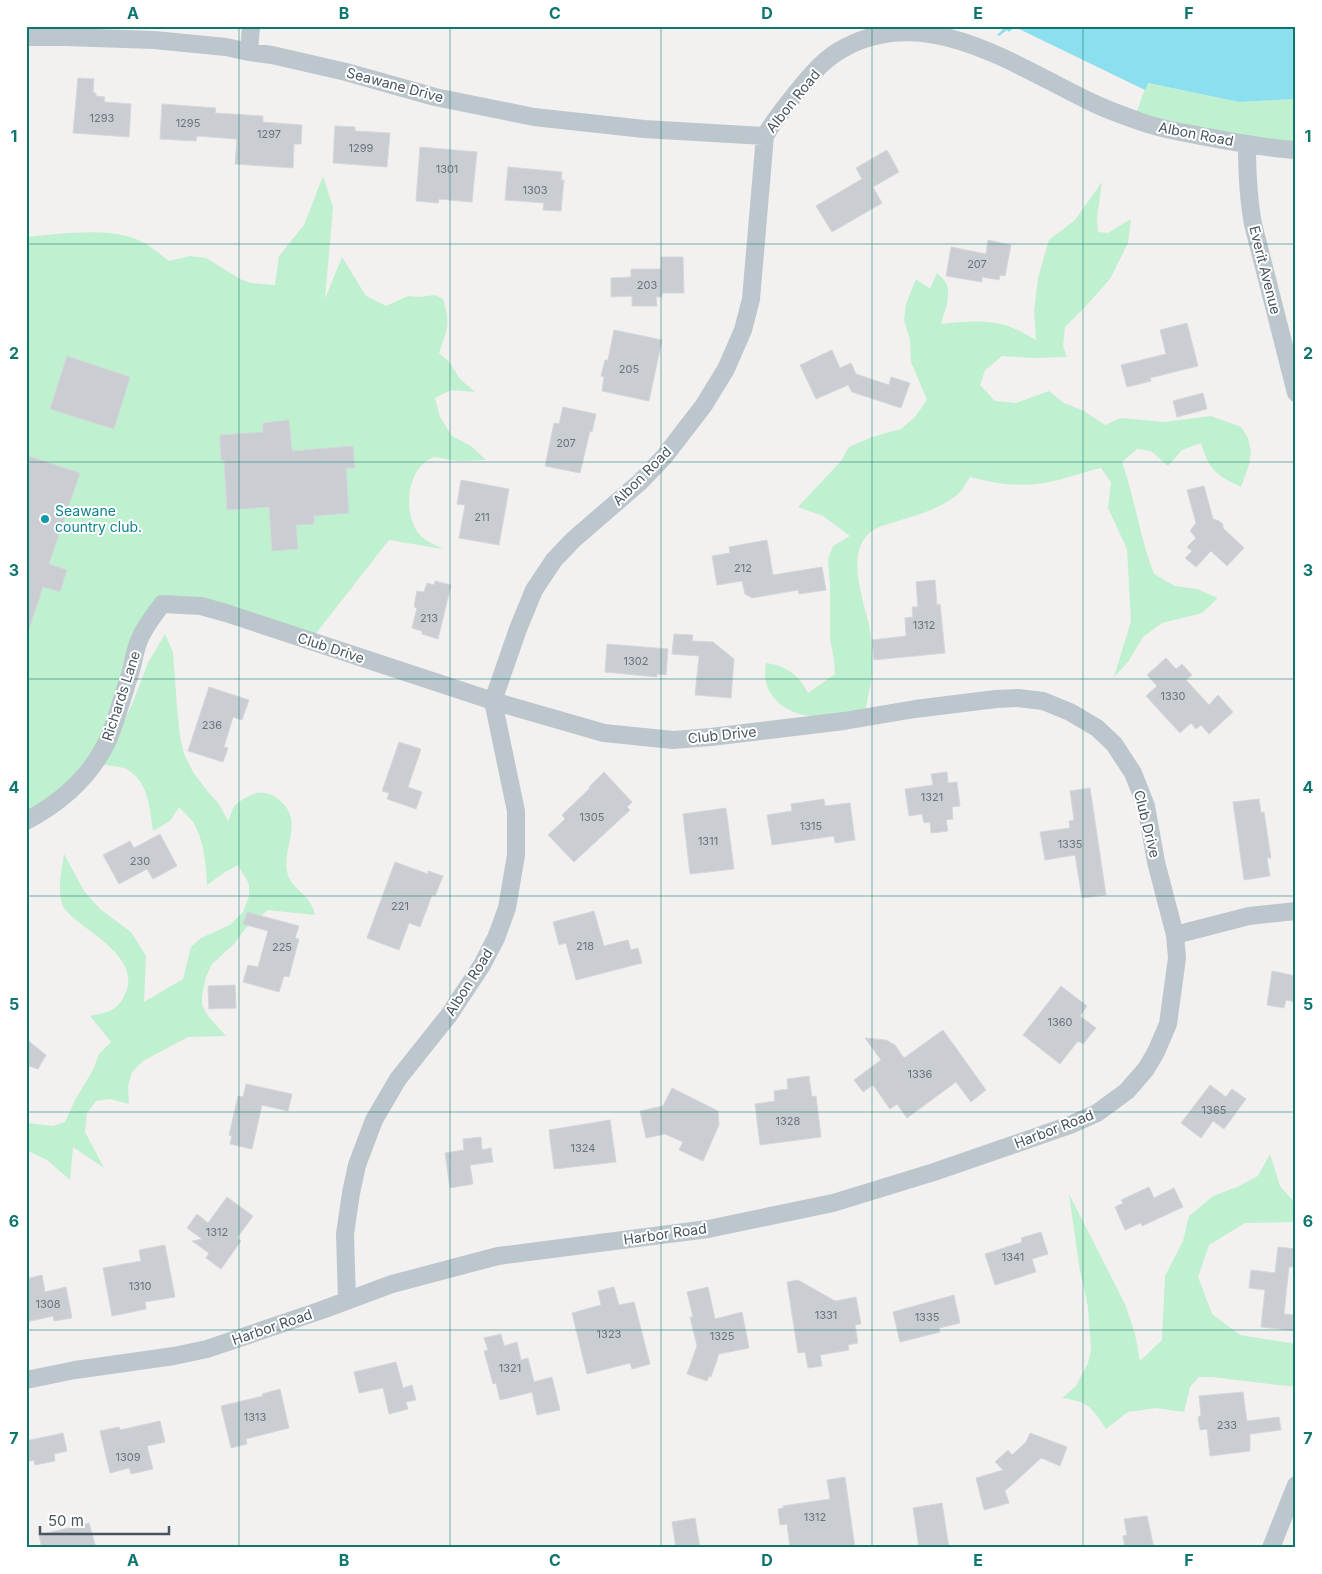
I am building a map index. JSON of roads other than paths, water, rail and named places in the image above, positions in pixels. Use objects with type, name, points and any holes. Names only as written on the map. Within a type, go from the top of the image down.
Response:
[{"type":"street","points":[[250,52],[251,26]]},
{"type":"street","name":"Albon Road","points":[[347,1300],[346,1234],[351,1193],[357,1165],[374,1120],[398,1079],[449,1015],[482,965],[496,938],[506,908],[516,856],[516,811],[493,702],[518,629],[534,590],[554,560],[573,540],[640,482],[664,457],[704,405],[726,369],[743,330],[751,299],[765,136],[774,121],[812,74],[831,56],[845,47],[872,35],[913,32],[948,37],[987,50],[1088,101],[1161,128],[1247,144],[1296,150]]},
{"type":"street","name":"Seawane Drive","points":[[26,37],[154,40],[226,47],[272,55],[346,72],[435,97],[534,116],[644,129],[765,136]]},
{"type":"street","name":"Everit Avenue","points":[[1247,144],[1248,184],[1253,224],[1296,393]]},
{"type":"street","name":"Club Drive","points":[[145,627],[162,604],[201,606],[493,702],[604,732],[673,740],[834,723],[915,709],[996,699],[1018,698],[1043,701],[1070,712],[1096,728],[1114,744],[1133,773],[1146,806],[1156,862],[1176,934]]},
{"type":"street","name":"Richards Lane","points":[[26,821],[43,812],[77,786],[87,774],[107,742],[145,627]]},
{"type":"street","points":[[1176,934],[1249,916],[1296,911]]},
{"type":"street","name":"Harbor Road","points":[[26,1380],[75,1370],[174,1356],[207,1349],[392,1284],[498,1256],[708,1229],[833,1203],[934,1172],[1070,1126],[1097,1113],[1127,1092],[1146,1069],[1156,1052],[1168,1024],[1177,958],[1176,934]]},
{"type":"street","points":[[1271,1548],[1296,1485]]},
{"type":"water","points":[[1003,26],[1296,26],[1296,99],[1239,102],[1148,83],[1145,90],[1015,27],[1009,32],[1007,30],[999,36],[997,35],[1004,28]]},
{"type":"place","name":"Seawane country club.","points":[[45,519]]}]
